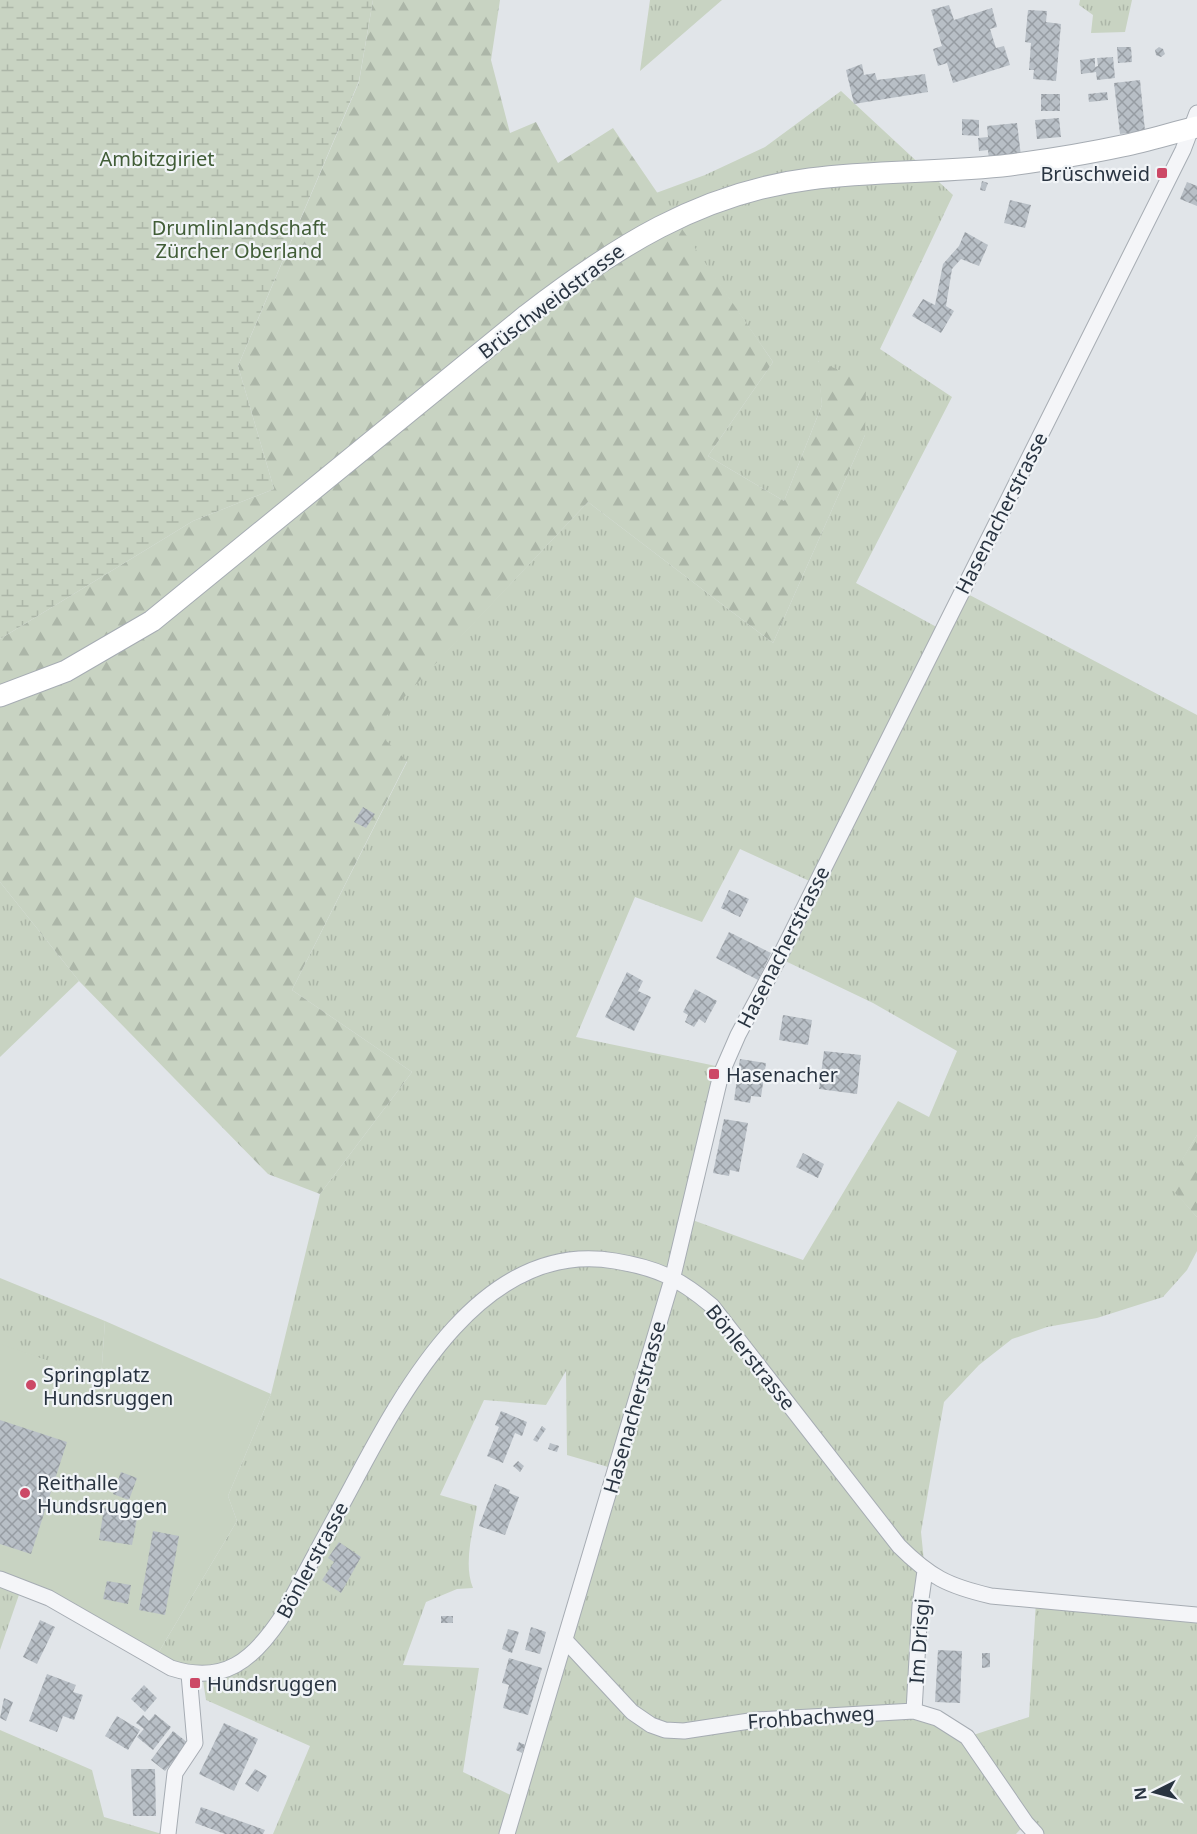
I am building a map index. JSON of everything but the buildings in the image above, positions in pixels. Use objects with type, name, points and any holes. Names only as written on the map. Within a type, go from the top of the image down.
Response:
[{"type":"street","name":"Brüschweidstrasse","points":[[0,696],[66,671],[152,621],[587,268],[663,224],[714,202],[787,183],[851,174],[1011,165],[1122,146],[1196,123]]},
{"type":"street","name":"Hasenacherstrasse","points":[[507,1834],[673,1276],[716,1093],[738,1035],[779,958],[1196,123]]},
{"type":"street","name":"Bönlerstrasse","points":[[0,1579],[49,1598],[154,1659],[189,1674],[216,1673],[243,1662],[264,1643],[281,1618],[390,1413],[428,1356],[471,1311],[513,1280],[542,1266],[573,1258],[601,1258],[645,1266],[673,1276],[712,1306],[899,1546],[925,1571],[958,1589],[991,1596],[1197,1615]]},
{"type":"street","name":"Im Drisgi","points":[[914,1711],[920,1606],[925,1571]]},
{"type":"street","name":"Frohbachweg","points":[[565,1640],[632,1712],[665,1730],[684,1731],[756,1720],[914,1711],[937,1718],[967,1737],[1036,1834]]},
{"type":"street","points":[[168,1834],[175,1773],[195,1743],[189,1674]]},
{"type":"green space","name":"Ambitzgiriet","points":[[0,0],[373,0],[359,81],[238,366],[274,489],[193,521],[0,639]]},
{"type":"green space","points":[[373,0],[500,0],[491,60],[510,133],[536,122],[558,163],[613,128],[773,362],[708,456],[784,501],[822,405],[817,361],[866,381],[865,435],[773,643],[588,502],[374,729],[407,761],[292,990],[412,1072],[320,1194],[268,1174],[79,981],[0,882],[0,639],[193,521],[274,489],[238,366],[359,82]]},
{"type":"green space","points":[[650,0],[722,0],[640,71]]},
{"type":"green space","points":[[1080,0],[1132,0],[1125,32],[1091,33],[1093,15],[1079,5]]},
{"type":"green space","points":[[841,91],[953,195],[880,349],[952,397],[856,583],[942,630],[962,591],[1197,715],[1197,1135],[1168,1184],[1197,1217],[1197,1251],[1187,1270],[1163,1297],[1097,1318],[1047,1327],[1012,1339],[979,1365],[944,1402],[921,1532],[925,1571],[914,1711],[967,1737],[1029,1717],[1036,1601],[1197,1615],[1197,1834],[1036,1834],[1026,1823],[1016,1834],[273,1834],[310,1746],[206,1700],[202,1674],[154,1660],[237,1521],[228,1496],[271,1394],[320,1194],[412,1072],[292,990],[407,762],[373,729],[588,502],[773,643],[865,435],[818,361],[822,405],[784,501],[708,456],[773,362],[656,193],[705,175],[765,147]],"holes":[[[740,849],[816,884],[779,958],[873,1003],[957,1051],[929,1117],[898,1101],[803,1260],[687,1218],[706,1103],[716,1066],[576,1037],[635,897],[702,922]],[[566,1371],[567,1455],[615,1469],[517,1798],[463,1772],[479,1668],[403,1665],[426,1602],[457,1589],[473,1588],[469,1558],[477,1506],[440,1495],[484,1400],[546,1405]]]},
{"type":"green space","points":[[0,882],[79,981],[0,1057]]},
{"type":"green space","points":[[1197,1135],[1197,1217],[1167,1184]]},
{"type":"green space","points":[[0,1278],[105,1321],[101,1379],[0,1345]]},
{"type":"green space","points":[[105,1321],[271,1394],[228,1496],[237,1521],[154,1660],[0,1579],[0,1344],[101,1379]]},
{"type":"green space","points":[[0,1579],[22,1586],[0,1650]]},
{"type":"green space","points":[[0,1730],[92,1770],[104,1817],[162,1834],[0,1834]]},
{"type":"place","name":"Brüschweid","points":[[1162,173]]},
{"type":"place","name":"Hasenacher","points":[[714,1074]]},
{"type":"place","name":"Springplatz Hundsruggen","points":[[31,1385]]},
{"type":"place","name":"Reithalle Hundsruggen","points":[[25,1493]]},
{"type":"place","name":"Hundsruggen","points":[[195,1683]]},
{"type":"park label","name":"Drumlinlandschaft Zürcher Oberland","points":[[239,238]]}]
